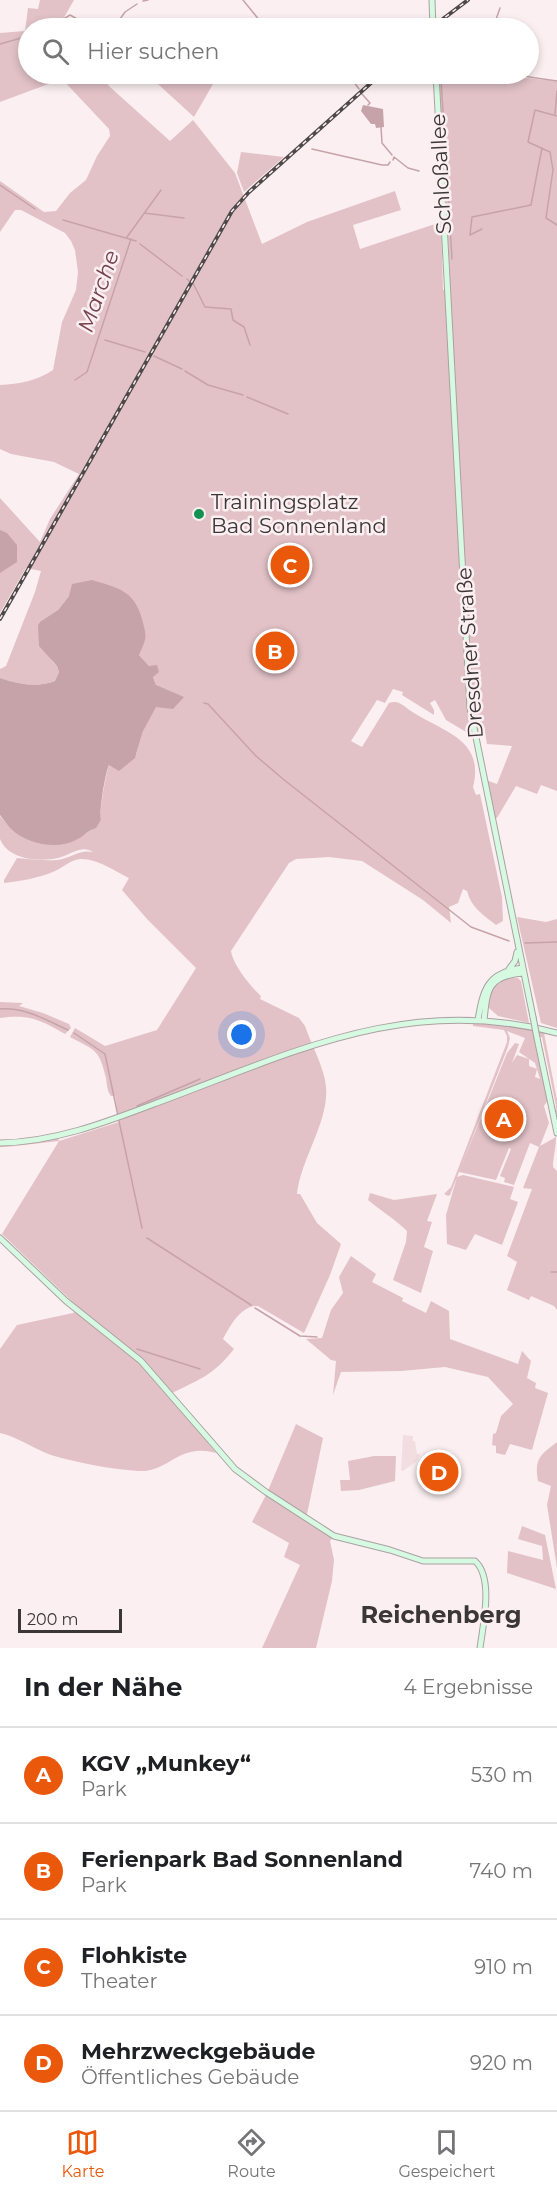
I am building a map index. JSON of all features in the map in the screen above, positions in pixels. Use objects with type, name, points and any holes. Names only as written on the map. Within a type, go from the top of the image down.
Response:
[{"type":"main road","points":[[432,0],[433,18]]},
{"type":"main road","name":"Schloßallee","points":[[436,84],[446,274]]},
{"type":"main road","name":"Dresdner Straße","points":[[446,274],[470,708],[557,1133]]},
{"type":"main road","points":[[481,1020],[488,985],[495,976],[509,969],[515,962],[517,944]]},
{"type":"main road","points":[[509,969],[523,970]]},
{"type":"main road","points":[[481,1020],[489,992],[496,980],[523,970]]},
{"type":"main road","points":[[485,1005],[487,1012],[500,1022]]},
{"type":"main road","points":[[0,1143],[51,1137],[114,1120],[311,1046],[353,1033],[406,1022],[481,1020],[557,1033]]},
{"type":"main road","points":[[0,1238],[66,1301],[141,1361],[235,1469],[267,1493],[334,1536],[423,1561],[475,1561],[483,1575],[486,1597],[480,1648]]},
{"type":"shaded area","points":[[40,0],[74,0],[64,18],[27,18],[28,8],[38,9]]},
{"type":"shaded area","points":[[18,32],[18,84],[49,84],[0,102],[0,33]]},
{"type":"shaded area","points":[[539,79],[557,81],[557,791],[541,785],[537,794],[516,786],[495,818],[486,780],[497,784],[512,746],[487,744],[485,733],[471,735],[446,720],[435,700],[430,703],[434,715],[402,695],[403,692],[393,689],[385,703],[377,700],[351,741],[362,747],[389,703],[396,702],[449,732],[468,748],[473,758],[475,771],[473,787],[476,795],[480,794],[502,897],[503,921],[496,925],[487,918],[475,906],[467,891],[463,889],[458,903],[449,907],[451,923],[423,900],[362,861],[329,857],[296,859],[289,863],[231,951],[239,969],[261,996],[260,999],[299,1018],[305,1026],[320,1065],[325,1080],[326,1100],[297,1194],[300,1194],[317,1223],[341,1244],[304,1333],[258,1306],[246,1309],[237,1317],[223,1339],[234,1349],[226,1358],[205,1376],[170,1394],[216,1453],[192,1451],[158,1467],[138,1471],[72,1461],[38,1450],[0,1433],[0,1349],[17,1325],[73,1313],[80,1309],[2,1234],[59,1141],[119,1122],[115,1096],[111,1096],[109,1092],[101,1061],[91,1048],[70,1037],[75,1028],[105,1046],[157,1030],[196,968],[147,919],[122,890],[129,878],[105,866],[80,859],[43,876],[4,883],[17,858],[42,860],[25,858],[4,846],[0,839],[0,816],[13,831],[76,840],[96,826],[101,820],[109,765],[113,766],[136,755],[156,685],[149,666],[139,655],[69,596],[58,610],[41,621],[52,661],[59,672],[55,681],[28,684],[0,678],[0,669],[6,666],[41,571],[26,568],[0,613],[0,498],[40,542],[50,519],[79,474],[54,462],[11,454],[0,449],[0,385],[28,381],[53,370],[62,322],[76,290],[78,272],[75,250],[65,233],[21,210],[15,210],[0,232],[0,181],[44,212],[56,211],[70,193],[86,180],[97,156],[110,136],[109,129],[67,84],[107,84],[170,141],[193,120],[235,173],[262,244],[307,222],[395,191],[401,210],[353,225],[360,249],[441,222],[443,290],[450,289],[450,273],[439,84],[539,84]],"holes":[[[85,849],[93,852],[84,852],[57,860],[42,860],[58,858]]]},
{"type":"shaded area","points":[[158,84],[213,84],[194,117]]},
{"type":"shaded area","points":[[363,105],[383,109],[384,127],[376,128],[375,124],[371,124],[361,111]]},
{"type":"shaded area","points":[[241,152],[284,157],[244,192],[237,173]]},
{"type":"shaded area","points":[[0,530],[7,533],[17,545],[17,562],[0,573]]},
{"type":"shaded area","points":[[92,580],[117,588],[130,596],[139,609],[145,634],[145,641],[139,655],[149,666],[157,665],[159,672],[153,677],[156,685],[184,697],[173,709],[156,707],[143,731],[135,758],[119,771],[109,765],[103,792],[101,820],[96,828],[68,843],[43,844],[19,835],[0,815],[0,678],[28,684],[55,681],[59,672],[57,666],[39,646],[38,625],[58,610],[69,596],[72,584]]},
{"type":"shaded area","points":[[517,917],[546,922],[557,919],[557,1028],[541,1023]]},
{"type":"shaded area","points":[[512,978],[518,978],[521,981],[529,1023],[498,1016],[489,1008],[491,992],[494,988]]},
{"type":"shaded area","points":[[0,1002],[23,1003],[19,1006],[69,1024],[71,1028],[65,1034],[34,1019],[0,1018]]},
{"type":"shaded area","points":[[473,1023],[507,1025],[544,1033],[557,1100],[557,1114],[555,1114],[556,1106],[542,1037],[534,1038],[548,1100],[544,1106],[549,1123],[540,1146],[556,1137],[553,1167],[557,1171],[557,1310],[554,1306],[531,1296],[529,1300],[507,1290],[517,1262],[507,1256],[532,1189],[523,1188],[539,1147],[530,1143],[514,1185],[504,1182],[505,1178],[500,1176],[511,1149],[509,1148],[496,1180],[459,1172],[450,1195],[444,1194],[451,1187],[507,1042],[504,1030],[473,1026]],"holes":[[[507,1031],[525,1038],[519,1052],[535,1063],[537,1069],[529,1066],[529,1059],[517,1055],[512,1063],[519,1044],[515,1043],[507,1053],[459,1171],[508,1047],[510,1038]]]},
{"type":"shaded area","points":[[58,1138],[59,1141],[0,1147],[0,1145]]},
{"type":"shaded area","points":[[463,1175],[514,1187],[510,1199],[518,1202],[502,1245],[475,1234],[466,1250],[447,1244],[446,1215],[457,1177]]},
{"type":"shaded area","points":[[370,1193],[394,1200],[437,1194],[427,1221],[432,1222],[424,1247],[433,1251],[421,1293],[393,1280],[406,1242],[407,1231],[368,1200]]},
{"type":"shaded area","points":[[351,1256],[376,1274],[372,1282],[403,1298],[402,1301],[426,1313],[431,1301],[449,1311],[450,1339],[518,1364],[522,1351],[531,1361],[527,1378],[536,1383],[535,1388],[548,1393],[532,1450],[510,1444],[505,1455],[496,1453],[496,1446],[492,1445],[493,1434],[496,1433],[501,1416],[513,1404],[488,1377],[445,1367],[401,1371],[341,1372],[333,1395],[336,1361],[331,1360],[306,1339],[322,1338],[331,1310],[343,1293],[339,1277]]},
{"type":"shaded area","points":[[296,1424],[323,1438],[306,1519],[334,1536],[330,1541],[334,1560],[332,1581],[316,1648],[262,1648],[300,1565],[284,1557],[289,1543],[252,1522],[267,1493]]},
{"type":"shaded area","points":[[403,1435],[413,1436],[417,1454],[420,1454],[417,1461],[403,1471],[401,1470]]},
{"type":"shaded area","points":[[557,1442],[557,1568],[547,1505],[551,1486],[538,1481],[537,1467],[542,1454]]},
{"type":"shaded area","points":[[374,1456],[396,1456],[395,1481],[359,1490],[341,1491],[340,1480],[350,1480],[348,1461]]},
{"type":"shaded area","points":[[522,1526],[545,1535],[556,1589],[507,1573],[508,1551],[543,1560],[542,1546],[518,1539]]},
{"type":"waterway","name":"Marche","points":[[143,1],[148,0]]},
{"type":"waterway","points":[[243,0],[257,18]]},
{"type":"waterway","name":"Marche","points":[[121,18],[137,4]]},
{"type":"waterway","points":[[496,18],[500,8]]},
{"type":"waterway","name":"Marche","points":[[65,18],[70,15],[76,18]]},
{"type":"waterway","name":"Marche","points":[[0,44],[18,39]]},
{"type":"waterway","points":[[539,78],[557,81]]},
{"type":"waterway","points":[[355,84],[359,89]]},
{"type":"waterway","points":[[441,84],[452,259]]},
{"type":"waterway","points":[[555,114],[557,91]]},
{"type":"waterway","points":[[362,94],[370,103],[368,105]]},
{"type":"waterway","points":[[557,116],[535,110],[528,142],[550,152],[553,170],[546,218],[557,225]]},
{"type":"waterway","points":[[381,127],[382,143],[392,155]]},
{"type":"waterway","points":[[482,229],[470,235],[472,217],[531,205],[542,148]]},
{"type":"waterway","points":[[312,149],[382,165],[388,165],[390,162]]},
{"type":"waterway","points":[[393,160],[394,157],[408,168],[419,171]]},
{"type":"waterway","name":"Marche","points":[[0,185],[35,209]]},
{"type":"waterway","points":[[127,237],[161,190]]},
{"type":"waterway","points":[[144,213],[184,218]]},
{"type":"waterway","name":"Marche","points":[[63,220],[136,241]]},
{"type":"waterway","name":"Marche","points":[[75,380],[87,372],[131,239]]},
{"type":"waterway","points":[[140,244],[182,276]]},
{"type":"waterway","points":[[193,283],[205,307],[231,309],[233,320],[244,327],[250,345]]},
{"type":"waterway","points":[[105,340],[145,352]]},
{"type":"waterway","points":[[154,356],[182,369]]},
{"type":"waterway","points":[[185,371],[208,385],[243,395]]},
{"type":"waterway","points":[[247,397],[288,414]]},
{"type":"waterway","points":[[204,703],[208,704],[256,756],[283,779],[471,927],[509,941]]},
{"type":"waterway","points":[[525,943],[557,942]]},
{"type":"waterway","points":[[0,1009],[27,1012],[68,1030]]},
{"type":"waterway","points":[[74,1033],[105,1054],[118,1116]]},
{"type":"waterway","points":[[137,1106],[200,1079]]},
{"type":"waterway","points":[[119,1121],[142,1228]]},
{"type":"waterway","points":[[147,1238],[251,1305]]},
{"type":"waterway","points":[[551,1272],[557,1272]]},
{"type":"waterway","points":[[255,1308],[300,1336],[317,1337]]},
{"type":"waterway","points":[[137,1349],[200,1369]]},
{"type":"railway","points":[[444,18],[468,0]]},
{"type":"railway","points":[[0,619],[232,211],[249,192],[370,84]]},
{"type":"place","name":"Trainingsplatz Bad Sonnenland","points":[[199,514]]},
{"type":"place","name":"Flohkiste","points":[[290,565]]},
{"type":"place","name":"Ferienpark Bad Sonnenland","points":[[275,651]]},
{"type":"place","name":"KGV „Munkey“","points":[[504,1119]]},
{"type":"place","name":"Mehrzweckgebäude","points":[[439,1472]]},
{"type":"district","name":"Reichenberg","points":[[441,1615]]}]
